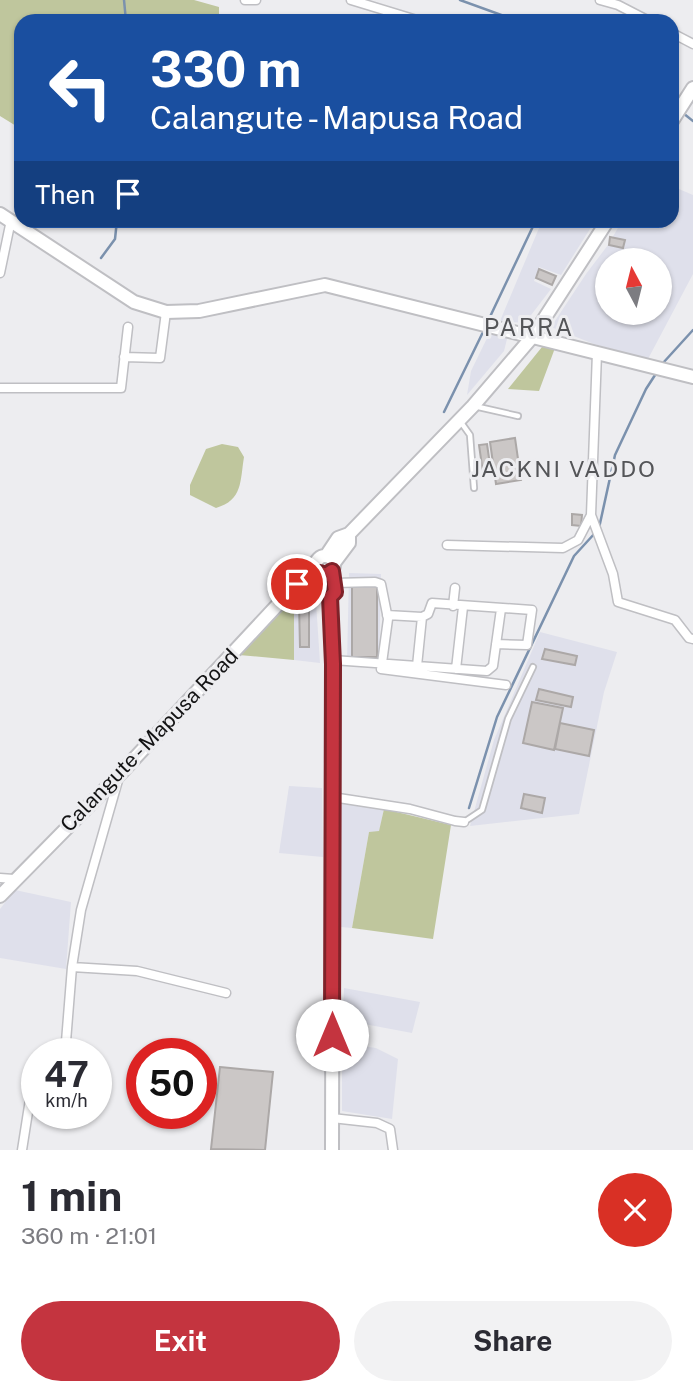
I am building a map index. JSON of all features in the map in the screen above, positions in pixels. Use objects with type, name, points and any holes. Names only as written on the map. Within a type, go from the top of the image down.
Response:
[{"type":"main road","points":[[679,110],[693,88]]},
{"type":"main road","points":[[23,228],[134,302],[166,312],[199,311],[326,285],[693,377]]},
{"type":"main road","name":"Calangute - Mapusa Road","points":[[0,896],[120,774],[297,584],[304,584],[326,569],[338,538],[349,534],[460,420],[533,337],[603,228]]},
{"type":"main road","points":[[326,569],[325,593],[330,597],[333,662],[332,1150]]},
{"type":"street","points":[[245,0],[256,0]]},
{"type":"street","points":[[351,0],[397,14]]},
{"type":"street","points":[[600,0],[621,3],[638,14]]},
{"type":"street","points":[[0,273],[6,217]]},
{"type":"street","points":[[124,357],[160,358],[166,312]]},
{"type":"street","points":[[0,388],[121,388],[128,327]]},
{"type":"street","points":[[597,353],[591,515],[613,574],[618,602],[675,620],[689,638],[693,639]]},
{"type":"street","points":[[447,545],[563,548],[578,540],[591,515]]},
{"type":"street","points":[[326,569],[378,582],[382,588],[388,623],[382,663]]},
{"type":"street","points":[[453,606],[455,588]]},
{"type":"street","points":[[387,615],[422,617],[428,614],[432,603],[532,610],[529,642],[524,647],[496,645]]},
{"type":"street","points":[[456,669],[463,607]]},
{"type":"street","points":[[333,662],[486,671],[491,669],[501,609]]},
{"type":"street","points":[[417,666],[422,617]]},
{"type":"street","points":[[333,662],[506,685]]},
{"type":"street","points":[[66,1038],[72,967],[81,910],[120,774]]},
{"type":"street","points":[[332,797],[410,809],[464,822]]},
{"type":"street","points":[[0,878],[14,879]]},
{"type":"street","points":[[72,967],[137,971],[226,993]]},
{"type":"street","points":[[332,1118],[377,1123],[390,1129],[393,1150]]},
{"type":"street","points":[[22,1150],[25,1129]]},
{"type":"lane","points":[[473,406],[519,416]]},
{"type":"lane","points":[[460,420],[470,435],[474,488]]},
{"type":"lane","points":[[464,822],[482,810],[509,719],[533,667]]},
{"type":"shaded area","points":[[679,189],[693,195],[693,274],[672,314],[672,248],[606,248],[618,228],[679,228]]},
{"type":"shaded area","points":[[539,228],[591,228],[561,275],[539,267],[534,281],[551,289],[525,323],[500,321]]},
{"type":"shaded area","points":[[595,262],[595,326],[665,326],[648,359],[594,344],[551,327]]},
{"type":"shaded area","points":[[490,332],[508,335],[504,351],[467,395],[471,371]]},
{"type":"shaded area","points":[[349,573],[381,574],[379,666],[347,663]]},
{"type":"shaded area","points":[[294,598],[316,602],[320,663],[294,660]]},
{"type":"shaded area","points":[[540,632],[617,652],[604,692],[579,814],[470,826],[494,740]]},
{"type":"shaded area","points":[[289,786],[322,788],[323,857],[279,853]]},
{"type":"shaded area","points":[[338,800],[384,809],[379,832],[369,832],[352,928],[341,927]]},
{"type":"shaded area","points":[[15,890],[71,902],[66,969],[0,958],[0,909]]},
{"type":"shaded area","points":[[344,988],[420,1002],[412,1033],[343,1020]]},
{"type":"shaded area","points":[[342,1043],[376,1048],[398,1059],[392,1119],[342,1111]]},
{"type":"green space","points":[[0,0],[194,0],[219,7],[219,14],[14,14],[14,125],[0,116]]},
{"type":"green space","points":[[542,347],[555,348],[539,391],[508,389]]},
{"type":"green space","points":[[222,444],[238,447],[244,457],[241,482],[236,495],[216,508],[190,495],[190,485],[206,449]]},
{"type":"green space","points":[[294,598],[294,660],[239,655]]},
{"type":"green space","points":[[384,809],[451,825],[433,939],[352,928],[369,832],[379,831]]},
{"type":"building","points":[[610,237],[625,240],[623,248],[609,245]]},
{"type":"building","points":[[539,269],[556,276],[552,285],[536,278]]},
{"type":"building","points":[[515,438],[521,480],[496,484],[490,442]]},
{"type":"building","points":[[487,444],[491,472],[483,473],[479,445]]},
{"type":"building","points":[[572,514],[582,515],[581,526],[572,525]]},
{"type":"building","points":[[352,585],[377,585],[377,657],[352,657]]},
{"type":"building","points":[[309,602],[309,647],[300,647],[299,603]]},
{"type":"building","points":[[545,649],[577,656],[575,665],[542,659]]},
{"type":"building","points":[[539,689],[573,697],[571,707],[536,700]]},
{"type":"building","points":[[532,702],[563,708],[554,750],[523,743]]},
{"type":"building","points":[[560,723],[594,730],[589,756],[555,749]]},
{"type":"building","points":[[524,794],[545,798],[542,813],[521,808]]},
{"type":"building","points":[[220,1067],[273,1072],[265,1150],[211,1149],[213,1129],[217,1129]]},
{"type":"waterway","points":[[124,0],[125,14]]},
{"type":"waterway","points":[[460,0],[499,14]]},
{"type":"waterway","points":[[683,113],[693,121]]},
{"type":"waterway","points":[[101,258],[115,239],[116,228]]},
{"type":"waterway","points":[[488,321],[532,228]]},
{"type":"waterway","points":[[444,412],[484,330]]},
{"type":"waterway","points":[[663,363],[693,330]]},
{"type":"waterway","points":[[599,528],[615,455],[646,389],[657,372]]},
{"type":"waterway","points":[[469,808],[497,717],[574,556],[595,533]]},
{"type":"district","name":"PARRA","points":[[529,327]]},
{"type":"district","name":"JACKNI VADDO","points":[[564,468]]},
{"type":"route","points":[[297,584],[304,584],[320,573],[326,575],[332,571],[335,592],[330,597],[333,664],[332,1035]]}]
